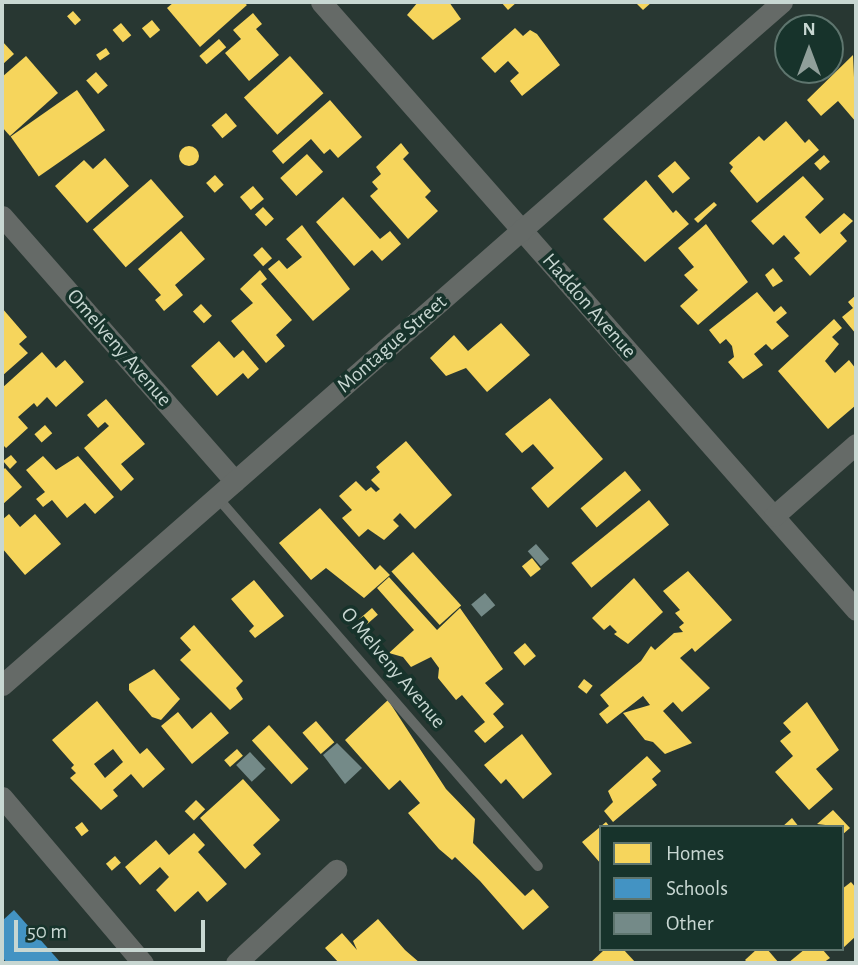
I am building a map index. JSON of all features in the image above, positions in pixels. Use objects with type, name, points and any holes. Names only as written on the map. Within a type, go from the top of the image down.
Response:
[{"type":"street","name":"Haddon Avenue","points":[[321,2],[856,610]]},
{"type":"street","name":"Montague Street","points":[[2,685],[782,2]]},
{"type":"street","name":"Omelveny Avenue","points":[[2,216],[235,481]]},
{"type":"street","points":[[774,516],[856,444]]},
{"type":"street","points":[[2,797],[144,963]]},
{"type":"street","points":[[236,963],[336,870]]},
{"type":"lane","name":"O Melveny Avenue","points":[[217,497],[538,866]]},
{"type":"building: Homes","points":[[174,2],[243,2],[247,5],[200,47],[167,8]]},
{"type":"building: Homes","points":[[418,2],[449,2],[461,19],[433,40],[407,15]]},
{"type":"building: Homes","points":[[501,2],[517,2],[508,10]]},
{"type":"building: Homes","points":[[635,2],[652,2],[643,10]]},
{"type":"building: Homes","points":[[73,11],[81,20],[75,25],[67,16]]},
{"type":"building: Homes","points":[[253,13],[262,24],[256,29],[279,55],[249,81],[225,53],[241,39],[233,30]]},
{"type":"building: Homes","points":[[152,20],[160,30],[150,38],[142,28]]},
{"type":"building: Homes","points":[[121,23],[131,35],[123,42],[113,30]]},
{"type":"building: Homes","points":[[515,28],[523,36],[530,30],[537,34],[560,65],[522,96],[510,81],[519,73],[508,61],[495,73],[481,58]]},
{"type":"building: Homes","points":[[219,39],[226,47],[207,64],[199,56]]},
{"type":"building: Homes","points":[[2,41],[14,54],[2,65]]},
{"type":"building: Homes","points":[[106,48],[110,54],[100,61],[96,55]]},
{"type":"building: Homes","points":[[853,55],[856,122],[838,101],[821,116],[807,100],[823,84],[844,84],[844,64]]},
{"type":"building: Homes","points":[[26,56],[58,93],[10,136],[2,127],[2,77]]},
{"type":"building: Homes","points":[[290,56],[323,93],[277,135],[244,97]]},
{"type":"building: Homes","points":[[96,72],[108,86],[98,94],[86,81]]},
{"type":"building: Homes","points":[[77,90],[105,130],[39,177],[11,136]]},
{"type":"building: Homes","points":[[330,100],[362,137],[338,158],[330,149],[324,154],[311,139],[283,164],[272,151]]},
{"type":"building: Homes","points":[[226,113],[237,126],[222,138],[211,125]]},
{"type":"building: Homes","points":[[786,121],[805,143],[809,139],[819,150],[757,203],[730,171],[733,167],[729,163],[759,136],[764,141]]},
{"type":"building: Homes","points":[[401,143],[409,153],[403,159],[431,191],[425,197],[438,211],[408,239],[370,196],[378,189],[372,182],[381,174],[376,167]]},
{"type":"building: Homes","points":[[189,146],[196,149],[199,156],[196,163],[189,166],[182,163],[179,156],[182,149]]},
{"type":"building: Homes","points":[[307,154],[323,172],[296,196],[280,178]]},
{"type":"building: Homes","points":[[824,155],[830,162],[820,170],[814,164]]},
{"type":"building: Homes","points":[[105,158],[129,186],[87,223],[55,186],[84,160],[93,169]]},
{"type":"building: Homes","points":[[675,161],[690,178],[673,193],[658,176]]},
{"type":"building: Homes","points":[[215,175],[224,185],[215,193],[206,183]]},
{"type":"building: Homes","points":[[803,176],[824,199],[805,217],[820,234],[844,213],[853,221],[840,233],[847,241],[810,276],[794,258],[800,253],[784,235],[773,245],[751,221]]},
{"type":"building: Homes","points":[[151,179],[184,217],[126,267],[93,230]]},
{"type":"building: Homes","points":[[646,180],[673,213],[676,210],[689,224],[645,262],[603,219]]},
{"type":"building: Homes","points":[[253,186],[264,199],[251,210],[240,197]]},
{"type":"building: Homes","points":[[343,197],[380,239],[390,231],[401,244],[382,261],[372,250],[354,266],[316,222]]},
{"type":"building: Homes","points":[[714,202],[717,205],[698,223],[694,219]]},
{"type":"building: Homes","points":[[263,207],[274,219],[266,226],[255,215]]},
{"type":"building: Homes","points":[[706,224],[748,282],[698,325],[680,306],[698,290],[684,275],[694,267],[678,248]]},
{"type":"building: Homes","points":[[302,225],[350,289],[313,321],[268,269],[279,260],[287,269],[302,257],[286,239]]},
{"type":"building: Homes","points":[[181,231],[205,259],[175,285],[183,295],[164,311],[155,300],[161,295],[138,269]]},
{"type":"building: Homes","points":[[262,247],[272,258],[263,266],[253,255]]},
{"type":"building: Homes","points":[[773,268],[783,281],[773,287],[765,275]]},
{"type":"building: Homes","points":[[260,270],[267,279],[261,284],[292,320],[276,335],[285,346],[266,363],[231,321],[253,303],[240,289]]},
{"type":"building: Homes","points":[[757,292],[774,312],[781,306],[787,313],[776,322],[789,336],[772,350],[766,344],[754,354],[763,365],[743,379],[728,362],[734,357],[732,346],[726,339],[720,344],[709,330]]},
{"type":"building: Homes","points":[[856,295],[856,334],[842,317],[853,308],[848,302]]},
{"type":"building: Homes","points":[[201,304],[212,316],[204,323],[193,312]]},
{"type":"building: Homes","points":[[2,308],[27,337],[19,344],[28,353],[2,376]]},
{"type":"building: Homes","points":[[834,319],[842,328],[832,337],[839,344],[825,361],[835,373],[849,360],[856,369],[856,405],[828,429],[778,371]]},
{"type":"building: Homes","points":[[501,323],[530,355],[487,392],[466,368],[446,376],[430,358],[454,335],[468,351]]},
{"type":"building: Homes","points":[[219,341],[234,358],[243,350],[259,369],[248,379],[243,373],[217,396],[191,366]]},
{"type":"building: Homes","points":[[42,352],[56,368],[65,360],[84,382],[56,407],[47,397],[37,407],[34,403],[18,417],[28,428],[6,448],[2,444],[2,388]]},
{"type":"building: Homes","points":[[550,398],[603,459],[548,508],[531,488],[554,468],[533,444],[522,453],[505,434]]},
{"type":"building: Homes","points":[[106,399],[145,444],[121,464],[134,479],[121,491],[84,448],[109,426],[105,422],[98,428],[87,415]]},
{"type":"building: Homes","points":[[45,425],[52,433],[42,442],[34,434]]},
{"type":"building: Homes","points":[[406,441],[452,495],[415,529],[400,513],[393,520],[399,526],[384,540],[368,529],[359,537],[342,518],[352,510],[339,496],[356,481],[366,491],[371,487],[376,492],[380,489],[371,480],[380,472],[376,467]]},
{"type":"building: Homes","points":[[11,455],[17,462],[10,469],[3,461]]},
{"type":"building: Homes","points":[[43,456],[56,470],[78,456],[114,497],[95,514],[85,503],[67,518],[52,500],[43,507],[36,499],[45,492],[26,470]]},
{"type":"building: Homes","points":[[5,468],[22,487],[2,505],[2,471]]},
{"type":"building: Homes","points":[[625,471],[641,490],[597,527],[581,508]]},
{"type":"building: Homes","points":[[649,500],[669,525],[591,588],[571,563]]},
{"type":"building: Homes","points":[[320,508],[375,570],[380,565],[390,575],[364,598],[326,568],[311,580],[279,543]]},
{"type":"building: Homes","points":[[9,514],[20,527],[35,514],[61,544],[25,575],[2,548],[2,520]]},
{"type":"building: Homes","points":[[413,552],[461,606],[440,625],[391,571]]},
{"type":"building: Homes","points":[[532,558],[541,569],[531,577],[522,566]]},
{"type":"building: Homes","points":[[688,571],[732,620],[695,652],[692,648],[680,658],[710,688],[682,712],[673,702],[663,711],[692,743],[665,754],[653,742],[645,740],[623,713],[650,705],[643,696],[607,724],[599,714],[609,706],[600,695],[641,661],[651,646],[655,650],[674,633],[683,632],[679,627],[684,623],[675,613],[680,610],[663,591]]},
{"type":"building: Homes","points":[[389,577],[437,630],[460,608],[503,669],[485,683],[504,704],[493,714],[504,727],[485,743],[474,731],[485,722],[462,695],[456,700],[438,678],[439,668],[431,657],[411,667],[403,657],[389,653],[414,630],[377,588]]},
{"type":"building: Homes","points":[[634,578],[663,612],[628,644],[614,634],[617,632],[610,625],[604,630],[592,618]]},
{"type":"building: Homes","points":[[254,580],[284,616],[255,638],[249,631],[254,626],[231,599]]},
{"type":"building: Homes","points":[[372,608],[378,615],[364,627],[358,620]]},
{"type":"building: Homes","points":[[194,625],[243,681],[236,688],[243,699],[230,710],[180,660],[191,650],[180,638]]},
{"type":"building: Homes","points":[[525,643],[536,656],[524,666],[514,653]]},
{"type":"building: Homes","points":[[154,669],[180,699],[161,720],[152,717],[129,690],[129,684]]},
{"type":"building: Homes","points":[[584,679],[593,686],[587,694],[578,687]]},
{"type":"building: Homes","points":[[388,700],[446,789],[475,819],[473,843],[525,896],[533,889],[549,907],[523,930],[480,881],[455,857],[452,860],[439,849],[408,813],[420,803],[400,780],[389,790],[345,740]]},
{"type":"building: Homes","points":[[97,701],[140,754],[147,748],[165,769],[143,788],[131,774],[113,790],[118,796],[101,810],[70,778],[76,773],[71,768],[74,765],[52,740]],"holes":[[[113,749],[123,762],[105,778],[94,764]]]},
{"type":"building: Homes","points":[[807,702],[839,750],[816,769],[833,789],[809,810],[775,772],[793,756],[780,741],[791,732],[783,723]]},
{"type":"building: Homes","points":[[178,712],[192,729],[211,712],[229,733],[192,764],[161,726]]},
{"type":"building: Homes","points":[[316,721],[334,742],[321,754],[302,733]]},
{"type":"building: Homes","points":[[269,725],[308,769],[291,784],[252,740]]},
{"type":"building: Homes","points":[[522,734],[552,774],[523,799],[506,779],[501,784],[484,765]]},
{"type":"building: Homes","points":[[237,749],[243,756],[230,767],[224,760]]},
{"type":"building: Homes","points":[[647,756],[661,771],[652,779],[657,785],[613,822],[604,811],[613,802],[608,791]]},
{"type":"building: Homes","points":[[243,779],[280,820],[253,845],[261,854],[245,869],[200,818]]},
{"type":"building: Homes","points":[[196,800],[205,809],[194,821],[185,811]]},
{"type":"building: Homes","points":[[833,810],[850,828],[844,833],[844,825],[817,824]]},
{"type":"building: Homes","points":[[792,818],[797,825],[784,825]]},
{"type":"building: Homes","points":[[82,822],[89,831],[82,836],[75,828]]},
{"type":"building: Homes","points":[[599,828],[599,862],[582,842]]},
{"type":"building: Homes","points":[[194,833],[205,845],[198,852],[227,884],[207,902],[198,891],[175,912],[156,890],[169,877],[160,867],[140,885],[125,867],[156,840],[169,855]]},
{"type":"building: Homes","points":[[115,856],[121,863],[112,871],[106,864]]},
{"type":"building: Homes","points":[[851,882],[856,888],[856,936],[844,947],[844,887]]},
{"type":"building: Homes","points":[[378,919],[420,963],[339,963],[325,948],[342,933],[357,950],[353,941]]},
{"type":"building: Homes","points":[[603,951],[625,951],[636,963],[590,963]]},
{"type":"building: Homes","points":[[755,951],[769,951],[779,963],[748,963],[745,960]]},
{"type":"building: Homes","points":[[803,951],[824,951],[830,958],[823,963],[788,963]]},
{"type":"building: Schools","points":[[14,910],[61,963],[7,963],[2,957],[2,921]]},
{"type":"building: Other","points":[[536,544],[549,559],[541,566],[528,551]]},
{"type":"building: Other","points":[[485,593],[495,605],[481,617],[471,605]]},
{"type":"building: Other","points":[[337,743],[362,768],[345,784],[323,755]]},
{"type":"building: Other","points":[[250,752],[266,769],[252,782],[236,765]]}]
